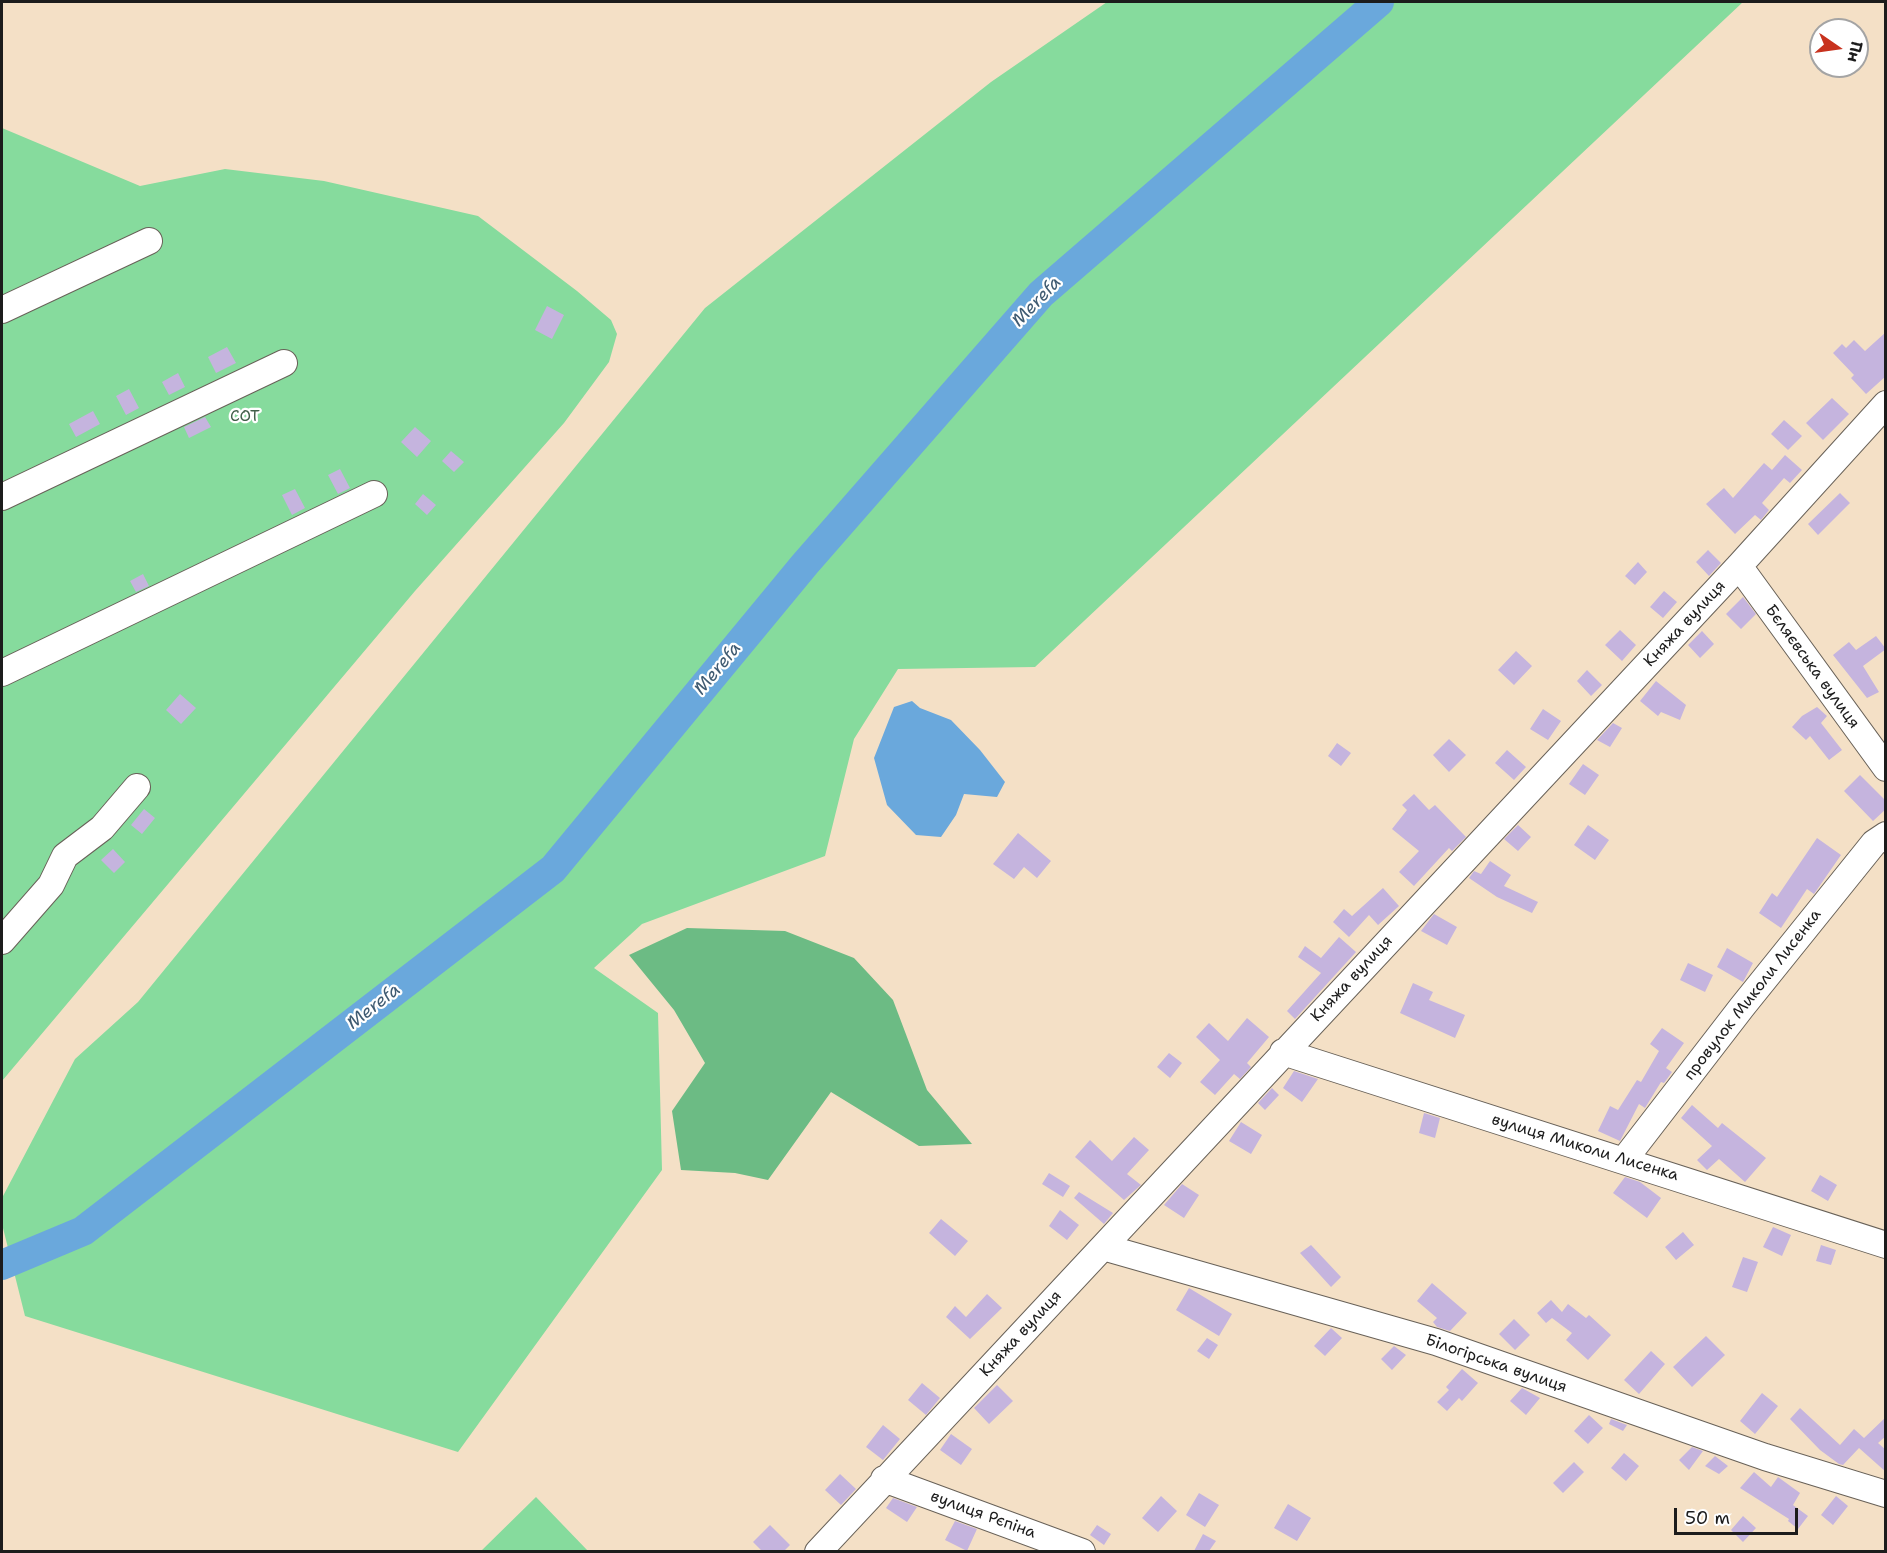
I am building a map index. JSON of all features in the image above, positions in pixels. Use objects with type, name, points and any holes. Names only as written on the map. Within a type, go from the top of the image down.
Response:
[{"type":"street","points":[[2,310],[149,241]]},
{"type":"street","points":[[2,497],[284,363]]},
{"type":"street","name":"Княжа вулиця","points":[[818,1551],[1739,566],[1886,404]]},
{"type":"street","points":[[2,673],[374,494]]},
{"type":"street","name":"Бєляєвська вулиця","points":[[1739,566],[1886,768]]},
{"type":"street","points":[[2,941],[51,885],[65,855],[102,828],[137,787]]},
{"type":"street","name":"провулок Миколи Лисенка","points":[[1624,1160],[1742,1007],[1874,843],[1886,835]]},
{"type":"street","name":"вулиця Миколи Лисенка","points":[[1283,1052],[1886,1245]]},
{"type":"street","name":"Білогірська вулиця","points":[[1103,1247],[1436,1342],[1765,1458],[1886,1494]]},
{"type":"street","name":"вулиця Рєпіна","points":[[884,1479],[1082,1551]]},
{"type":"green space","points":[[1107,2],[1743,2],[1035,667],[898,669],[854,739],[825,856],[642,924],[594,968],[658,1013],[662,1170],[458,1452],[25,1316],[2,1224],[2,1198],[75,1059],[138,1002],[705,308],[991,82]]},
{"type":"green space","name":"СОТ","points":[[2,128],[140,186],[225,169],[324,181],[478,216],[577,291],[611,320],[617,334],[609,362],[564,423],[415,591],[2,1081]]},
{"type":"green space","points":[[687,928],[785,931],[854,958],[893,1000],[927,1090],[972,1144],[919,1146],[831,1092],[768,1180],[735,1173],[681,1170],[672,1111],[705,1063],[674,1010],[629,955]]},
{"type":"green space","points":[[536,1497],[588,1551],[481,1551]]},
{"type":"water","points":[[912,701],[920,708],[951,720],[980,750],[1005,782],[997,797],[964,794],[956,815],[941,837],[916,835],[887,805],[874,758],[894,707]]},
{"type":"building","points":[[547,306],[564,315],[552,339],[535,330]]},
{"type":"building","points":[[1886,332],[1886,376],[1866,394],[1851,378],[1854,375],[1833,353],[1842,344],[1846,348],[1854,340],[1865,351]]},
{"type":"building","points":[[227,347],[236,363],[216,373],[208,357]]},
{"type":"building","points":[[178,373],[185,387],[169,395],[162,382]]},
{"type":"building","points":[[129,389],[139,408],[126,415],[116,396]]},
{"type":"building","points":[[1832,398],[1849,414],[1823,440],[1806,423]]},
{"type":"building","points":[[93,411],[100,424],[76,437],[69,424]]},
{"type":"building","points":[[205,417],[211,427],[189,438],[184,427]]},
{"type":"building","points":[[1784,420],[1802,436],[1788,450],[1771,434]]},
{"type":"building","points":[[415,427],[431,441],[417,457],[401,442]]},
{"type":"building","points":[[451,451],[464,462],[454,472],[442,461]]},
{"type":"building","points":[[1785,455],[1802,470],[1790,483],[1784,478],[1762,503],[1769,510],[1761,520],[1755,515],[1735,534],[1706,504],[1724,488],[1733,498],[1764,463],[1772,470]]},
{"type":"building","points":[[340,469],[350,488],[338,494],[328,475]]},
{"type":"building","points":[[295,489],[305,508],[292,515],[282,495]]},
{"type":"building","points":[[1840,493],[1850,503],[1818,535],[1808,524]]},
{"type":"building","points":[[423,494],[436,505],[427,515],[415,504]]},
{"type":"building","points":[[1708,550],[1721,563],[1709,576],[1696,562]]},
{"type":"building","points":[[1638,562],[1647,572],[1635,585],[1625,576]]},
{"type":"building","points":[[143,574],[149,586],[136,592],[130,581]]},
{"type":"building","points":[[1664,591],[1677,602],[1663,618],[1650,607]]},
{"type":"building","points":[[1743,597],[1756,614],[1741,629],[1726,614]]},
{"type":"building","points":[[1620,630],[1636,645],[1622,661],[1605,645]]},
{"type":"building","points":[[1702,631],[1714,644],[1700,658],[1688,645]]},
{"type":"building","points":[[1876,636],[1886,649],[1863,666],[1879,692],[1867,698],[1833,655],[1849,642],[1856,650]]},
{"type":"building","points":[[1516,651],[1532,666],[1514,685],[1498,670]]},
{"type":"building","points":[[1587,670],[1602,685],[1591,696],[1577,681]]},
{"type":"building","points":[[1656,681],[1686,705],[1680,720],[1661,712],[1658,716],[1640,701]]},
{"type":"building","points":[[180,694],[196,708],[181,724],[166,710]]},
{"type":"building","points":[[1817,707],[1827,716],[1821,723],[1842,750],[1829,760],[1810,736],[1806,740],[1792,727],[1802,716]]},
{"type":"building","points":[[1543,709],[1561,721],[1548,740],[1530,729]]},
{"type":"building","points":[[1613,723],[1622,728],[1610,747],[1597,740]]},
{"type":"building","points":[[1449,739],[1466,755],[1449,772],[1433,755]]},
{"type":"building","points":[[1337,743],[1351,753],[1341,766],[1328,756]]},
{"type":"building","points":[[1507,750],[1526,767],[1514,780],[1495,763]]},
{"type":"building","points":[[1583,764],[1599,775],[1585,795],[1569,784]]},
{"type":"building","points":[[1860,775],[1886,801],[1886,809],[1873,821],[1844,791]]},
{"type":"building","points":[[1414,794],[1429,810],[1435,805],[1466,837],[1452,851],[1449,848],[1414,886],[1399,872],[1419,851],[1392,829],[1407,810],[1402,805]]},
{"type":"building","points":[[144,809],[155,818],[142,834],[131,825]]},
{"type":"building","points":[[1518,825],[1531,837],[1518,851],[1504,839]]},
{"type":"building","points":[[1588,825],[1609,840],[1595,860],[1574,845]]},
{"type":"building","points":[[1018,833],[1051,861],[1037,878],[1024,867],[1014,879],[993,864]]},
{"type":"building","points":[[1817,838],[1841,855],[1814,894],[1807,889],[1781,928],[1759,913],[1772,893],[1777,897]]},
{"type":"building","points":[[113,849],[125,862],[114,873],[101,860]]},
{"type":"building","points":[[1490,861],[1511,875],[1504,886],[1538,902],[1532,913],[1497,897],[1469,878],[1474,871],[1481,874]]},
{"type":"building","points":[[1383,888],[1399,906],[1378,925],[1369,915],[1349,937],[1333,922],[1344,909],[1352,916]]},
{"type":"building","points":[[1434,914],[1457,927],[1447,945],[1421,931]]},
{"type":"building","points":[[1339,937],[1356,952],[1295,1019],[1287,1011],[1321,973],[1298,957],[1305,946],[1321,958]]},
{"type":"building","points":[[1727,948],[1753,963],[1743,982],[1717,967]]},
{"type":"building","points":[[1688,963],[1713,975],[1705,992],[1680,980]]},
{"type":"building","points":[[1413,983],[1433,992],[1429,1000],[1465,1015],[1455,1038],[1400,1013]]},
{"type":"building","points":[[1247,1018],[1269,1037],[1247,1063],[1251,1067],[1240,1079],[1234,1074],[1215,1095],[1200,1082],[1220,1060],[1196,1037],[1209,1023],[1228,1041]]},
{"type":"building","points":[[1662,1028],[1684,1043],[1666,1068],[1672,1072],[1664,1083],[1661,1082],[1645,1108],[1639,1104],[1620,1141],[1598,1131],[1610,1106],[1618,1110],[1637,1080],[1641,1082],[1659,1051],[1650,1044]]},
{"type":"building","points":[[1169,1053],[1182,1063],[1170,1078],[1157,1067]]},
{"type":"building","points":[[1294,1071],[1318,1079],[1302,1102],[1283,1088]]},
{"type":"building","points":[[1272,1088],[1279,1095],[1265,1110],[1258,1103]]},
{"type":"building","points":[[1692,1105],[1718,1128],[1722,1123],[1766,1158],[1745,1182],[1719,1159],[1707,1170],[1697,1160],[1712,1146],[1681,1118]]},
{"type":"building","points":[[1424,1113],[1440,1118],[1435,1138],[1419,1133]]},
{"type":"building","points":[[1241,1122],[1262,1135],[1251,1154],[1229,1141]]},
{"type":"building","points":[[1134,1137],[1149,1150],[1127,1174],[1141,1185],[1124,1200],[1075,1157],[1090,1140],[1112,1161]]},
{"type":"building","points":[[1049,1173],[1070,1186],[1063,1197],[1042,1184]]},
{"type":"building","points":[[1820,1175],[1837,1185],[1828,1201],[1811,1191]]},
{"type":"building","points":[[1625,1177],[1640,1182],[1661,1198],[1647,1218],[1613,1193]]},
{"type":"building","points":[[1182,1184],[1199,1195],[1184,1218],[1164,1205]]},
{"type":"building","points":[[1079,1192],[1113,1213],[1104,1224],[1074,1198]]},
{"type":"building","points":[[1060,1210],[1079,1225],[1067,1240],[1049,1226]]},
{"type":"building","points":[[941,1219],[968,1241],[955,1256],[929,1233]]},
{"type":"building","points":[[1773,1227],[1791,1235],[1782,1256],[1763,1247]]},
{"type":"building","points":[[1683,1232],[1694,1245],[1676,1260],[1665,1247]]},
{"type":"building","points":[[1311,1245],[1341,1277],[1331,1287],[1300,1253]]},
{"type":"building","points":[[1821,1245],[1836,1250],[1831,1265],[1816,1261]]},
{"type":"building","points":[[1743,1257],[1758,1262],[1747,1292],[1732,1287]]},
{"type":"building","points":[[1432,1283],[1467,1313],[1450,1331],[1437,1327],[1433,1322],[1437,1318],[1417,1301]]},
{"type":"building","points":[[1189,1288],[1232,1314],[1219,1336],[1176,1310]]},
{"type":"building","points":[[987,1294],[1002,1308],[970,1339],[946,1317],[955,1306],[966,1317]]},
{"type":"building","points":[[1551,1300],[1562,1312],[1568,1304],[1586,1318],[1589,1315],[1611,1335],[1588,1360],[1566,1340],[1572,1333],[1552,1318],[1546,1323],[1537,1313]]},
{"type":"building","points":[[1514,1319],[1530,1335],[1515,1350],[1499,1334]]},
{"type":"building","points":[[1331,1328],[1342,1338],[1325,1356],[1314,1346]]},
{"type":"building","points":[[1706,1336],[1725,1355],[1692,1387],[1673,1367]]},
{"type":"building","points":[[1207,1338],[1218,1345],[1209,1359],[1197,1351]]},
{"type":"building","points":[[1394,1346],[1406,1355],[1392,1370],[1381,1359]]},
{"type":"building","points":[[1651,1351],[1665,1364],[1639,1394],[1624,1380]]},
{"type":"building","points":[[1462,1369],[1478,1383],[1462,1401],[1459,1398],[1447,1411],[1437,1402],[1449,1390],[1446,1387]]},
{"type":"building","points":[[922,1383],[940,1398],[926,1415],[908,1400]]},
{"type":"building","points":[[997,1385],[1013,1401],[989,1424],[974,1408]]},
{"type":"building","points":[[1522,1388],[1540,1398],[1526,1415],[1510,1401]]},
{"type":"building","points":[[1762,1393],[1778,1406],[1755,1434],[1740,1421]]},
{"type":"building","points":[[1800,1408],[1840,1445],[1854,1429],[1864,1438],[1886,1417],[1886,1436],[1878,1443],[1886,1450],[1886,1472],[1859,1448],[1843,1465],[1820,1450],[1790,1419]]},
{"type":"building","points":[[1589,1415],[1603,1428],[1588,1444],[1574,1431]]},
{"type":"building","points":[[1611,1419],[1627,1425],[1623,1431],[1609,1424]]},
{"type":"building","points":[[883,1425],[900,1439],[883,1460],[866,1447]]},
{"type":"building","points":[[951,1434],[972,1449],[961,1465],[940,1450]]},
{"type":"building","points":[[1692,1447],[1703,1451],[1689,1470],[1679,1460]]},
{"type":"building","points":[[1624,1453],[1639,1466],[1626,1481],[1611,1468]]},
{"type":"building","points":[[1715,1456],[1728,1466],[1719,1474],[1705,1466]]},
{"type":"building","points":[[1574,1462],[1584,1472],[1563,1493],[1553,1483]]},
{"type":"building","points":[[1754,1472],[1771,1487],[1778,1477],[1800,1493],[1793,1505],[1808,1516],[1798,1529],[1788,1521],[1789,1519],[1740,1488]]},
{"type":"building","points":[[840,1474],[856,1489],[841,1505],[825,1490]]},
{"type":"building","points":[[1199,1493],[1219,1505],[1205,1527],[1186,1515]]},
{"type":"building","points":[[1161,1496],[1177,1511],[1158,1532],[1142,1518]]},
{"type":"building","points":[[1836,1496],[1848,1506],[1833,1525],[1821,1515]]},
{"type":"building","points":[[893,1498],[917,1507],[907,1522],[886,1508]]},
{"type":"building","points":[[1288,1504],[1311,1518],[1297,1541],[1274,1528]]},
{"type":"building","points":[[1743,1516],[1756,1528],[1743,1542],[1731,1530]]},
{"type":"building","points":[[955,1521],[977,1529],[967,1551],[945,1540]]},
{"type":"building","points":[[770,1525],[790,1545],[784,1551],[762,1551],[753,1542]]},
{"type":"building","points":[[1097,1525],[1111,1534],[1104,1545],[1090,1535]]},
{"type":"building","points":[[1203,1534],[1216,1541],[1209,1551],[1194,1551]]},
{"type":"waterway","name":"Merefa","points":[[2,1265],[83,1231],[553,869],[805,564],[1041,294],[1379,2]]}]
